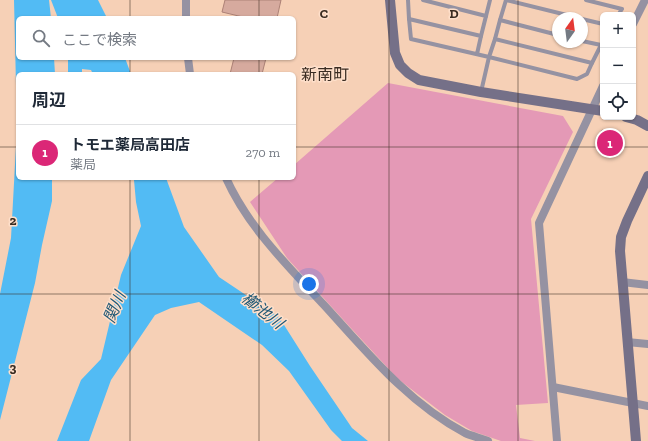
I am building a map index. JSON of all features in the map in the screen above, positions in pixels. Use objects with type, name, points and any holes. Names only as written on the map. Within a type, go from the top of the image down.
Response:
[{"type":"street","points":[[186,0],[186,16]]},
{"type":"street","points":[[390,0],[395,53],[400,65],[408,73],[419,80],[481,92],[600,110]]},
{"type":"street","points":[[636,17],[644,0]]},
{"type":"street","points":[[188,60],[190,72]]},
{"type":"street","points":[[557,441],[539,223],[600,92]]},
{"type":"street","points":[[636,120],[648,126]]},
{"type":"street","points":[[636,441],[620,252],[621,237],[648,176]]},
{"type":"street","points":[[227,180],[250,221],[273,250],[387,373],[415,398],[442,419],[466,433],[488,441]]},
{"type":"street","points":[[622,282],[648,285]]},
{"type":"street","points":[[627,342],[648,344]]},
{"type":"street","points":[[553,387],[648,406]]},
{"type":"lane","points":[[408,0],[411,39],[577,79],[587,74],[600,48]]},
{"type":"lane","points":[[423,0],[486,16]]},
{"type":"lane","points":[[477,54],[490,0]]},
{"type":"lane","points":[[481,92],[489,57],[506,0],[556,12]]},
{"type":"lane","points":[[586,0],[622,9],[620,12]]},
{"type":"lane","points":[[409,19],[481,36]]},
{"type":"lane","points":[[500,20],[552,33]]},
{"type":"lane","points":[[588,20],[600,23]]},
{"type":"lane","points":[[495,39],[592,63]]},
{"type":"lane","points":[[588,42],[600,44]]},
{"type":"shaded area","points":[[388,83],[563,116],[573,132],[531,219],[548,403],[516,405],[520,438],[535,441],[501,441],[472,431],[445,415],[398,379],[287,258],[250,202],[276,180],[296,180],[296,163]]},
{"type":"water","points":[[14,0],[49,0],[51,16],[16,16],[16,60],[54,60],[55,72],[16,72],[16,85]]},
{"type":"water","points":[[51,0],[98,0],[106,16],[57,16]]},
{"type":"water","points":[[68,60],[126,60],[130,72],[92,72],[91,70],[82,69],[82,72],[68,72]]},
{"type":"water","points":[[16,146],[16,180],[52,180],[52,201],[35,283],[0,420],[0,294],[11,238]]},
{"type":"water","points":[[134,180],[167,180],[184,227],[219,277],[279,317],[352,428],[368,441],[342,441],[331,430],[289,371],[262,345],[199,302],[171,308],[155,315],[111,380],[89,441],[57,441],[81,380],[101,359],[121,275],[141,226],[136,202]]},
{"type":"building","points":[[225,0],[281,0],[277,16],[239,16],[222,12]]},
{"type":"building","points":[[234,60],[266,60],[262,72],[230,72]]},
{"type":"building","points":[[602,130],[607,132],[608,130],[620,137],[618,142],[622,144],[618,150],[615,148],[611,155],[599,149],[603,141],[598,138]]},
{"type":"place","name":"トモエ薬局高田店","points":[[610,143]]},
{"type":"district","name":"新南町","points":[[325,74]]},
{"type":"water label","name":"関川","points":[[114,307]]},
{"type":"water label","name":"櫛池川","points":[[263,310]]}]
